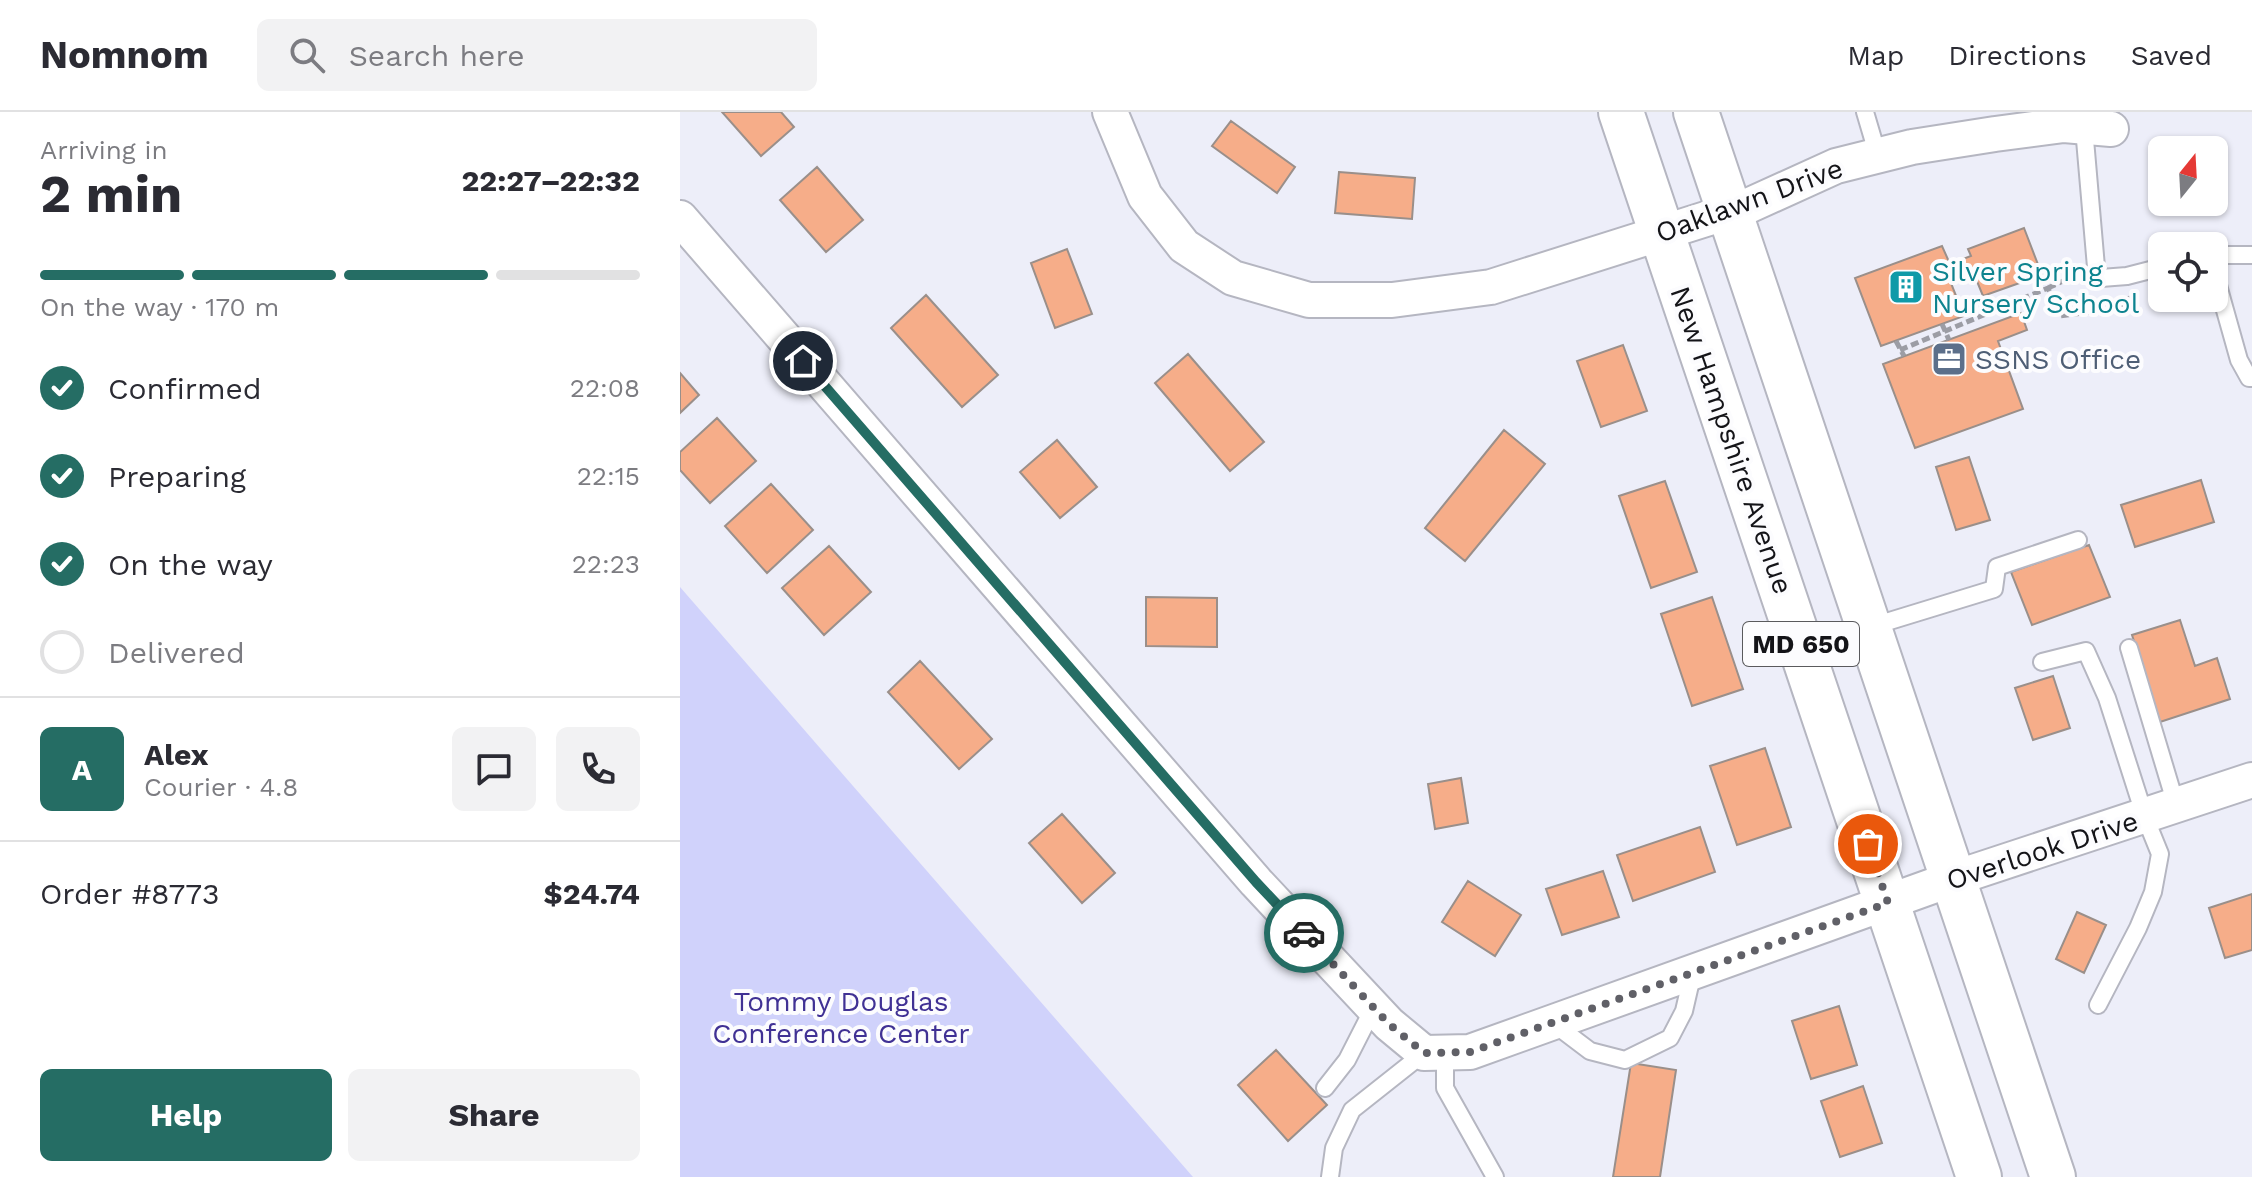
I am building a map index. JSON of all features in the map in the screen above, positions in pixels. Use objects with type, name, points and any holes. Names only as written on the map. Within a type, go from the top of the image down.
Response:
[{"type":"main road","name":"New Hampshire Avenue","points":[[1621,112],[1979,1177]]},
{"type":"main road","name":"MD 650","points":[[1696,112],[2053,1177]]},
{"type":"street","name":"Oaklawn Drive","points":[[1110,112],[1145,196],[1184,246],[1233,278],[1309,300],[1392,300],[1491,287],[1731,211],[1836,166],[1992,128],[2081,124]]},
{"type":"street","points":[[680,218],[1256,882],[1374,1007],[1434,1052]]},
{"type":"street","name":"Overlook Drive","points":[[1434,1052],[1470,1052],[1952,879],[2252,780]]},
{"type":"lane","points":[[1865,112],[1878,156]]},
{"type":"lane","points":[[2081,124],[2096,267],[2101,278],[2148,271]]},
{"type":"lane","points":[[2228,255],[2252,255]]},
{"type":"lane","points":[[2226,312],[2239,360],[2249,378],[2252,378]]},
{"type":"lane","points":[[1869,628],[1994,589],[1997,567],[2078,540]]},
{"type":"lane","points":[[2098,1005],[2153,892],[2160,854],[2161,811],[2129,648]]},
{"type":"lane","points":[[2042,662],[2086,651],[2161,811]]},
{"type":"lane","points":[[1553,1023],[1590,1051],[1625,1060],[1670,1038],[1684,1011],[1693,971]]},
{"type":"lane","points":[[1325,1088],[1347,1060],[1374,1007]]},
{"type":"lane","points":[[1330,1177],[1334,1148],[1352,1110],[1434,1052],[1445,1088],[1495,1177]]},
{"type":"path","points":[[1900,350],[2096,267]]},
{"type":"path","points":[[2048,288],[2060,316],[2129,307]]},
{"type":"path","points":[[1942,324],[1949,340]]},
{"type":"path","points":[[1896,341],[1904,356]]},
{"type":"green space","name":"Tommy Douglas Conference Center","points":[[680,587],[1193,1177],[680,1177]]},
{"type":"building","points":[[722,112],[781,112],[794,127],[761,156]]},
{"type":"building","points":[[1231,121],[1295,167],[1277,193],[1212,146]]},
{"type":"building","points":[[817,167],[863,220],[826,252],[780,200]]},
{"type":"building","points":[[1339,172],[1415,178],[1412,219],[1335,213]]},
{"type":"building","name":"Silver Spring Nursery School","points":[[2024,228],[2042,275],[1983,296],[1972,269],[1949,278],[1964,316],[1881,346],[1855,278],[1942,246],[1950,264],[1971,256],[1968,249]]},
{"type":"building","points":[[1067,249],[1092,314],[1055,328],[1031,263]]},
{"type":"building","points":[[926,295],[998,375],[962,407],[891,328]]},
{"type":"building","points":[[2021,313],[2027,330],[1998,341],[2023,409],[1915,448],[1883,364]]},
{"type":"building","points":[[1623,345],[1647,411],[1601,427],[1577,361]]},
{"type":"building","points":[[1188,354],[1264,442],[1230,471],[1155,383]]},
{"type":"building","points":[[680,373],[699,395],[680,413]]},
{"type":"building","points":[[717,418],[756,461],[710,503],[680,470],[680,452]]},
{"type":"building","points":[[1504,430],[1545,464],[1465,561],[1425,528]]},
{"type":"building","points":[[1057,440],[1097,487],[1060,518],[1020,472]]},
{"type":"building","points":[[1969,457],[1990,520],[1956,530],[1936,467]]},
{"type":"building","points":[[2201,480],[2214,522],[2135,547],[2121,505]]},
{"type":"building","points":[[1665,481],[1697,572],[1651,588],[1619,496]]},
{"type":"building","points":[[771,484],[813,530],[767,573],[725,526]]},
{"type":"building","points":[[2089,545],[2110,597],[2032,625],[2011,572]]},
{"type":"building","points":[[829,546],[871,592],[824,635],[782,588]]},
{"type":"building","points":[[1146,597],[1217,598],[1217,647],[1146,646]]},
{"type":"building","points":[[1712,597],[1743,689],[1692,706],[1661,614]]},
{"type":"building","points":[[2180,620],[2195,666],[2217,658],[2230,699],[2160,722],[2132,635]]},
{"type":"building","points":[[920,661],[992,739],[959,769],[888,692]]},
{"type":"building","points":[[2053,676],[2070,728],[2033,740],[2015,688]]},
{"type":"building","points":[[1765,748],[1791,827],[1737,845],[1710,766]]},
{"type":"building","points":[[1461,778],[1468,823],[1435,829],[1428,784]]},
{"type":"building","points":[[1062,814],[1115,873],[1082,903],[1029,843]]},
{"type":"building","points":[[1700,827],[1715,872],[1633,901],[1617,855]]},
{"type":"building","points":[[1603,871],[1619,917],[1562,935],[1546,889]]},
{"type":"building","points":[[1468,881],[1521,915],[1495,956],[1442,922]]},
{"type":"building","points":[[2252,894],[2252,950],[2225,958],[2209,908]]},
{"type":"building","points":[[2077,912],[2106,925],[2084,973],[2056,959]]},
{"type":"building","points":[[1839,1006],[1857,1065],[1811,1079],[1792,1021]]},
{"type":"building","points":[[1276,1050],[1327,1105],[1288,1141],[1238,1085]]},
{"type":"building","points":[[1631,1063],[1676,1070],[1660,1177],[1613,1177]]},
{"type":"building","points":[[1863,1086],[1882,1143],[1840,1157],[1821,1101]]},
{"type":"way so far","points":[[1304,933],[1389,1024],[1424,1053],[1470,1052],[1888,903],[1868,844]]},
{"type":"place","name":"Silver Spring Nursery School","points":[[1906,287]]},
{"type":"place","name":"SSNS Office","points":[[1949,359]]},
{"type":"route","points":[[803,361],[1256,882],[1304,933]]}]
